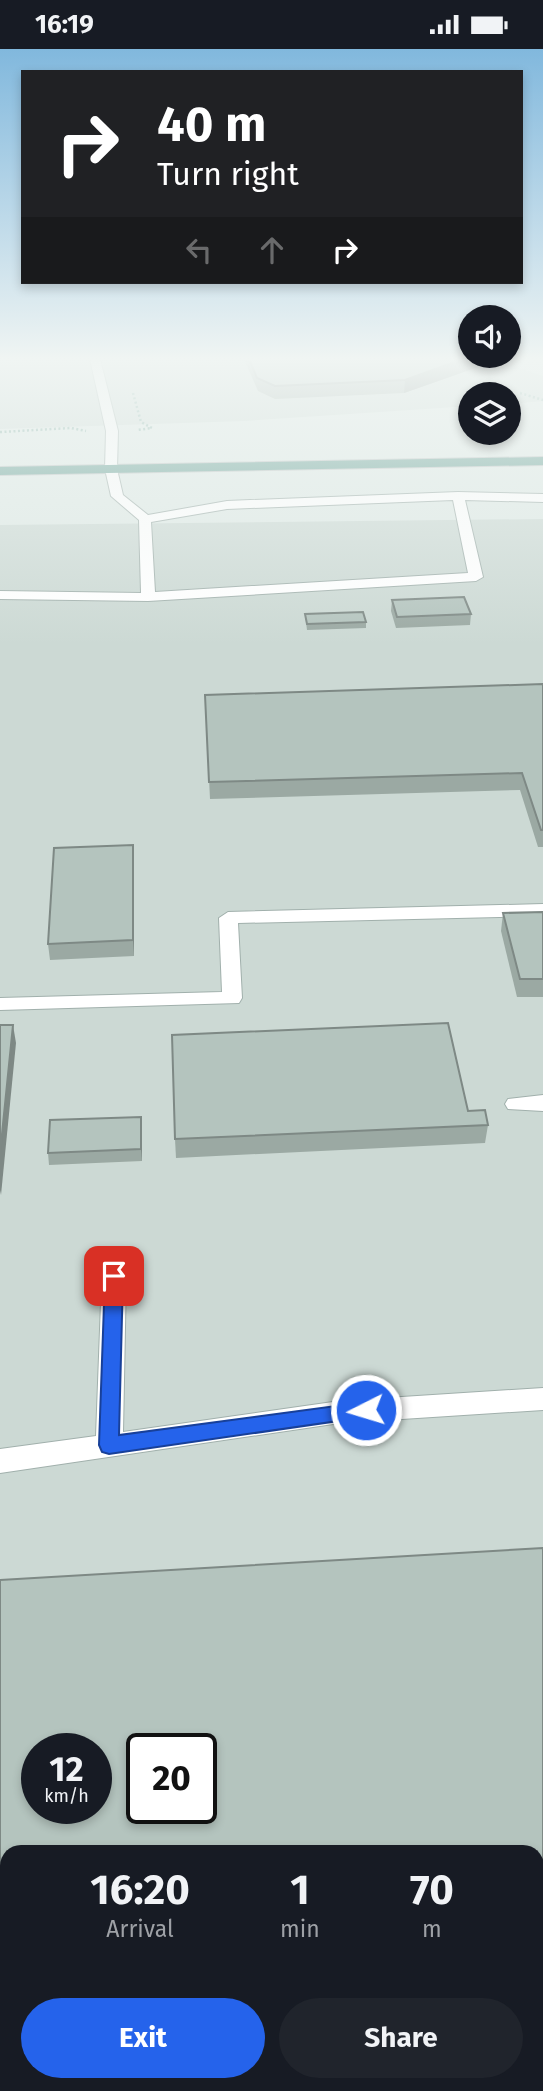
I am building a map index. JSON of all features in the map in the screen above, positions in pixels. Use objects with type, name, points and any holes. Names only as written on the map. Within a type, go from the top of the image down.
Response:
[{"type":"main road","points":[[0,458],[165,467],[543,461]]},
{"type":"main road","points":[[0,471],[112,464]]},
{"type":"street","points":[[112,454],[117,496],[145,519],[148,597]]},
{"type":"street","points":[[145,519],[227,505],[458,496],[543,498]]},
{"type":"street","points":[[0,595],[148,597],[476,577],[458,496]]},
{"type":"street","points":[[0,1004],[232,998],[228,918],[543,909]]},
{"type":"street","points":[[516,1104],[543,1103]]},
{"type":"street","points":[[109,1445],[114,1276]]},
{"type":"street","points":[[0,1461],[340,1412],[543,1399]]},
{"type":"shaded area","points":[[543,519],[543,1845],[0,1845],[0,525]]},
{"type":"building","points":[[464,597],[471,614],[397,617],[392,600]]},
{"type":"building","points":[[363,612],[366,622],[307,624],[305,614]]},
{"type":"building","points":[[543,684],[543,830],[522,773],[209,782],[205,695]]},
{"type":"building","points":[[133,845],[133,940],[48,944],[54,848]]},
{"type":"building","points":[[543,912],[543,979],[520,979],[503,913]]},
{"type":"building","points":[[448,1023],[468,1111],[485,1110],[488,1125],[175,1139],[172,1035]]},
{"type":"building","points":[[0,1025],[13,1025],[0,1154]]},
{"type":"building","points":[[141,1117],[141,1149],[48,1153],[50,1120]]},
{"type":"building","points":[[543,1548],[543,1845],[0,1845],[0,1580]]},
{"type":"route","points":[[114,1276],[109,1445],[366,1410]]}]
